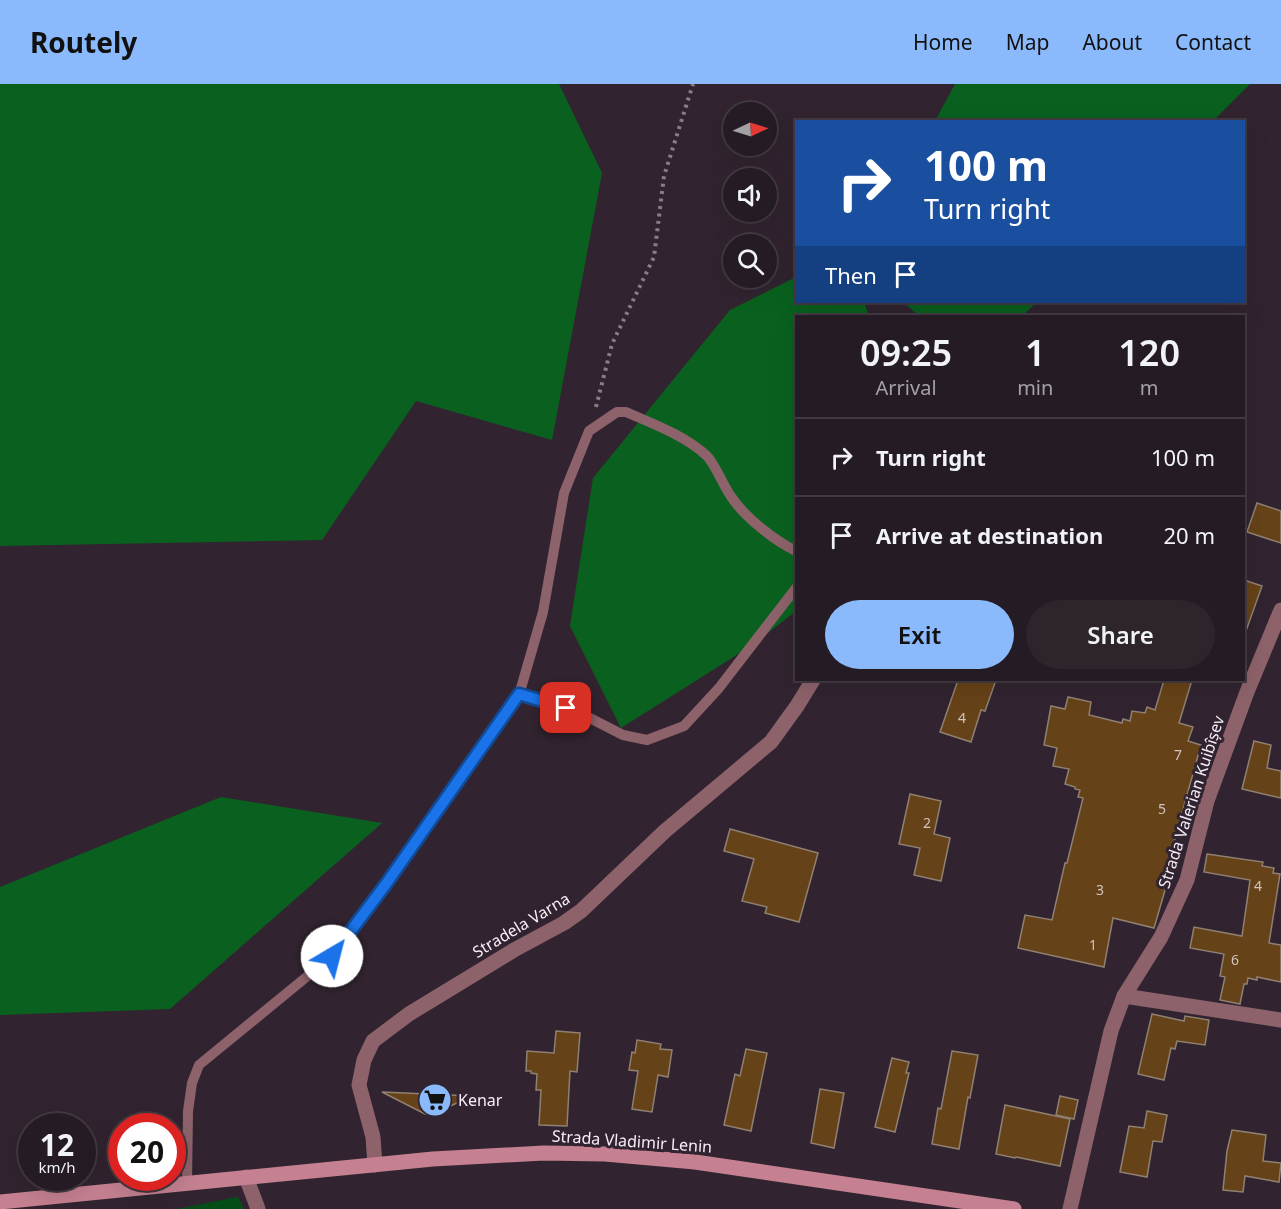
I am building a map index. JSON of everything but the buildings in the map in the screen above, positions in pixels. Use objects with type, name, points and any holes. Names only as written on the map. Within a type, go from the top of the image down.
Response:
[{"type":"main road","name":"Strada Vladimir Lenin","points":[[0,1202],[433,1159],[544,1153],[605,1154],[695,1162],[1014,1209]]},
{"type":"street","name":"Strada Valerian Kuibîșev","points":[[1070,1209],[1111,1031],[1124,996],[1161,937],[1187,880],[1207,801],[1247,692],[1281,610]]},
{"type":"street","name":"Stradela Varna","points":[[375,1165],[373,1137],[359,1085],[364,1060],[373,1041],[409,1014],[581,911],[665,831],[771,742],[812,681]]},
{"type":"street","points":[[1124,996],[1281,1020]]},
{"type":"street","points":[[246,1177],[258,1209]]},
{"type":"lane","points":[[188,1183],[188,1111],[192,1083],[199,1065],[332,956],[386,884],[519,694],[543,612],[564,493],[589,431],[616,412],[626,412],[677,435],[708,457],[731,498],[757,525],[780,543],[795,550]]},
{"type":"lane","points":[[519,694],[580,713],[623,735],[647,740],[684,726],[719,688],[795,589]]},
{"type":"path","points":[[589,431],[612,344],[654,256],[664,176],[693,84]]},
{"type":"green space","points":[[0,84],[559,84],[602,173],[552,440],[416,401],[322,540],[0,546]]},
{"type":"green space","points":[[955,84],[1250,84],[1214,120],[936,120]]},
{"type":"green space","points":[[795,278],[795,303],[864,303],[869,315],[795,315],[795,612],[754,644],[621,728],[570,626],[593,478],[730,310]]},
{"type":"green space","points":[[904,303],[1036,303],[1023,315],[918,315]]},
{"type":"green space","points":[[221,797],[382,823],[170,1009],[0,1015],[0,887]]},
{"type":"green space","points":[[237,1197],[244,1209],[177,1209]]},
{"type":"place","name":"Kenar","points":[[435,1100]]},
{"type":"route","points":[[332,956],[386,884],[519,694],[566,708]]}]
